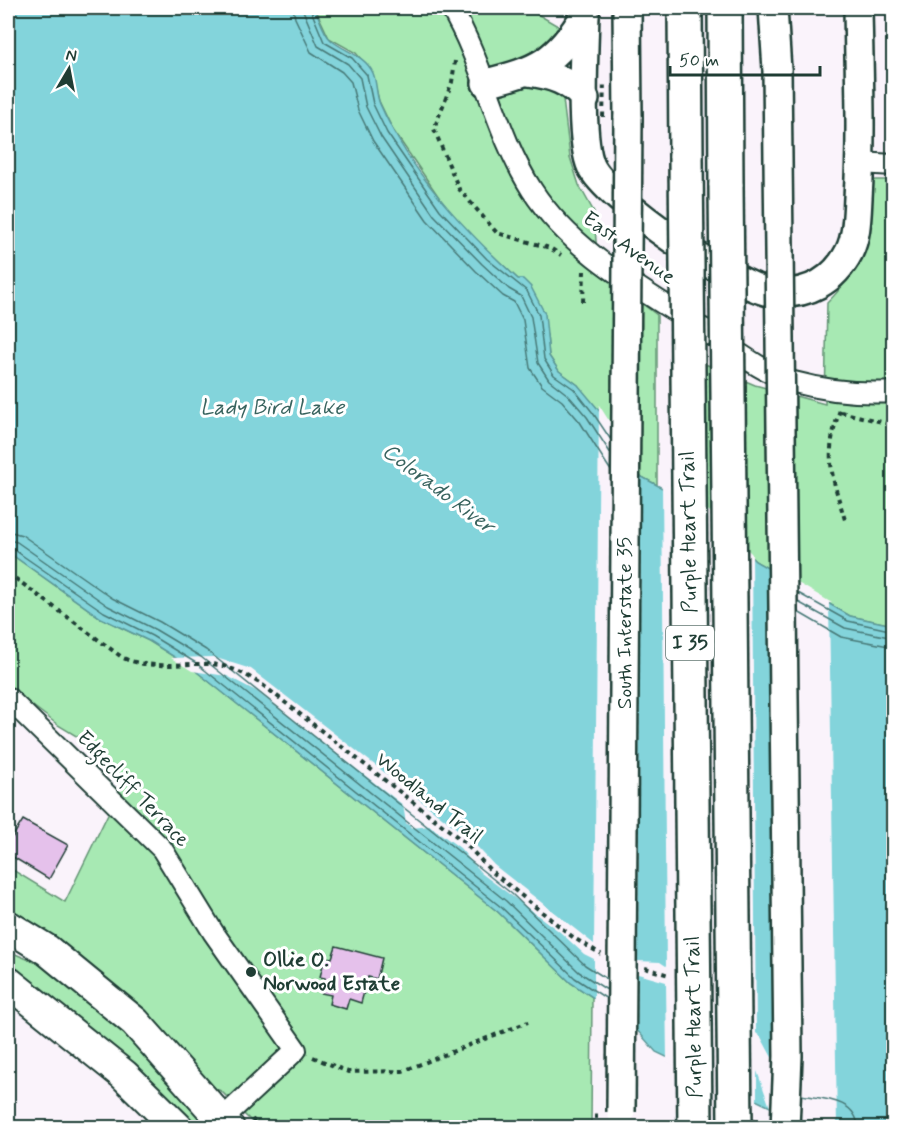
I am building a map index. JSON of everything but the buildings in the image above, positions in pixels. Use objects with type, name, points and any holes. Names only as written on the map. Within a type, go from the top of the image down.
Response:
[{"type":"highway","name":"Purple Heart Trail","points":[[685,8],[695,1128]]},
{"type":"highway","name":"Purple Heart Trail","points":[[725,8],[735,1128]]},
{"type":"main road","name":"South Interstate 35","points":[[613,1117],[628,118],[627,8]]},
{"type":"main road","points":[[773,8],[777,70],[788,1056],[785,1128]]},
{"type":"main road","points":[[585,11],[587,155],[592,168],[608,189],[634,211],[710,263],[747,283],[773,293],[813,289],[836,273],[850,250],[856,227],[860,163],[858,8]]},
{"type":"main road","points":[[529,72],[569,42],[585,11]]},
{"type":"main road","points":[[486,83],[529,72],[551,74],[576,89],[585,99]]},
{"type":"main road","points":[[8,926],[47,950],[135,1022],[236,1122]]},
{"type":"main road","points":[[8,982],[124,1075],[178,1128]]},
{"type":"street","name":"East Avenue","points":[[451,8],[486,83],[502,131],[531,189],[552,220],[580,245],[609,267],[759,366],[792,381],[845,391],[894,392]]},
{"type":"street","points":[[860,163],[894,165]]},
{"type":"street","name":"Edgecliff Terrace","points":[[8,698],[162,849],[213,932],[296,1050]]},
{"type":"street","points":[[236,1122],[296,1050]]},
{"type":"path","points":[[455,60],[453,82],[434,129],[459,189],[497,233],[550,248],[569,260]]},
{"type":"path","points":[[579,266],[584,270]]},
{"type":"path","points":[[845,391],[831,433],[829,465],[846,523]]},
{"type":"path","name":"Woodland Trail","points":[[8,573],[123,658],[138,664],[183,666],[207,664],[231,669],[248,676],[464,842],[491,871],[574,938],[592,951],[611,958]]},
{"type":"path","points":[[640,967],[665,973],[674,979]]},
{"type":"path","points":[[296,1050],[348,1072],[403,1071],[528,1022]]},
{"type":"path","points":[[596,1128],[613,1117]]},
{"type":"path","points":[[236,1122],[260,1128]]},
{"type":"green space","points":[[315,8],[527,8],[563,29],[563,99],[570,157],[579,185],[594,212],[598,270],[657,315],[657,485],[640,476],[578,385],[559,371],[549,356],[547,335],[518,279],[467,232],[445,206],[393,130],[379,101],[372,72],[356,53],[329,38]]},
{"type":"green space","points":[[876,180],[893,180],[893,625],[850,616],[755,561],[705,511],[705,364],[755,385],[825,404],[827,303],[841,288],[858,261],[865,235],[867,183]]},
{"type":"green space","points":[[8,552],[101,618],[149,641],[192,668],[498,912],[571,983],[592,997],[591,1127],[257,1127],[221,1091],[210,1087],[116,987],[72,951],[8,908],[8,867],[65,902],[122,785],[93,746],[58,725],[8,687]]},
{"type":"green space","points":[[8,951],[44,966],[91,994],[215,1127],[196,1127],[170,1101],[8,966]]},
{"type":"water","name":"Lady Bird Lake","points":[[8,8],[315,8],[328,37],[365,62],[373,73],[380,104],[393,130],[407,154],[440,199],[518,279],[523,279],[531,287],[545,314],[549,356],[559,371],[578,385],[598,409],[640,476],[705,511],[755,561],[850,616],[893,625],[893,1127],[849,1127],[787,1115],[656,1052],[630,1022],[571,983],[498,912],[192,668],[149,641],[101,618],[8,552]]},
{"type":"pier","points":[[599,405],[641,471],[638,961],[660,962],[666,966],[662,484],[707,509],[752,554],[756,1033],[761,1037],[775,1063],[774,569],[832,603],[829,603],[837,1127],[787,1118],[771,1110],[757,1071],[757,1104],[667,1061],[666,982],[638,974],[637,1035],[628,1024],[594,1001],[594,959],[584,954],[560,932],[481,873],[460,848],[430,826],[412,828],[406,823],[403,805],[256,691],[227,676],[192,671],[171,658],[213,657],[251,669],[469,838],[494,865],[594,944]]},
{"type":"place","name":"Ollie O. Norwood Estate","points":[[251,972]]},
{"type":"water label","name":"Colorado River","points":[[438,489]]}]
